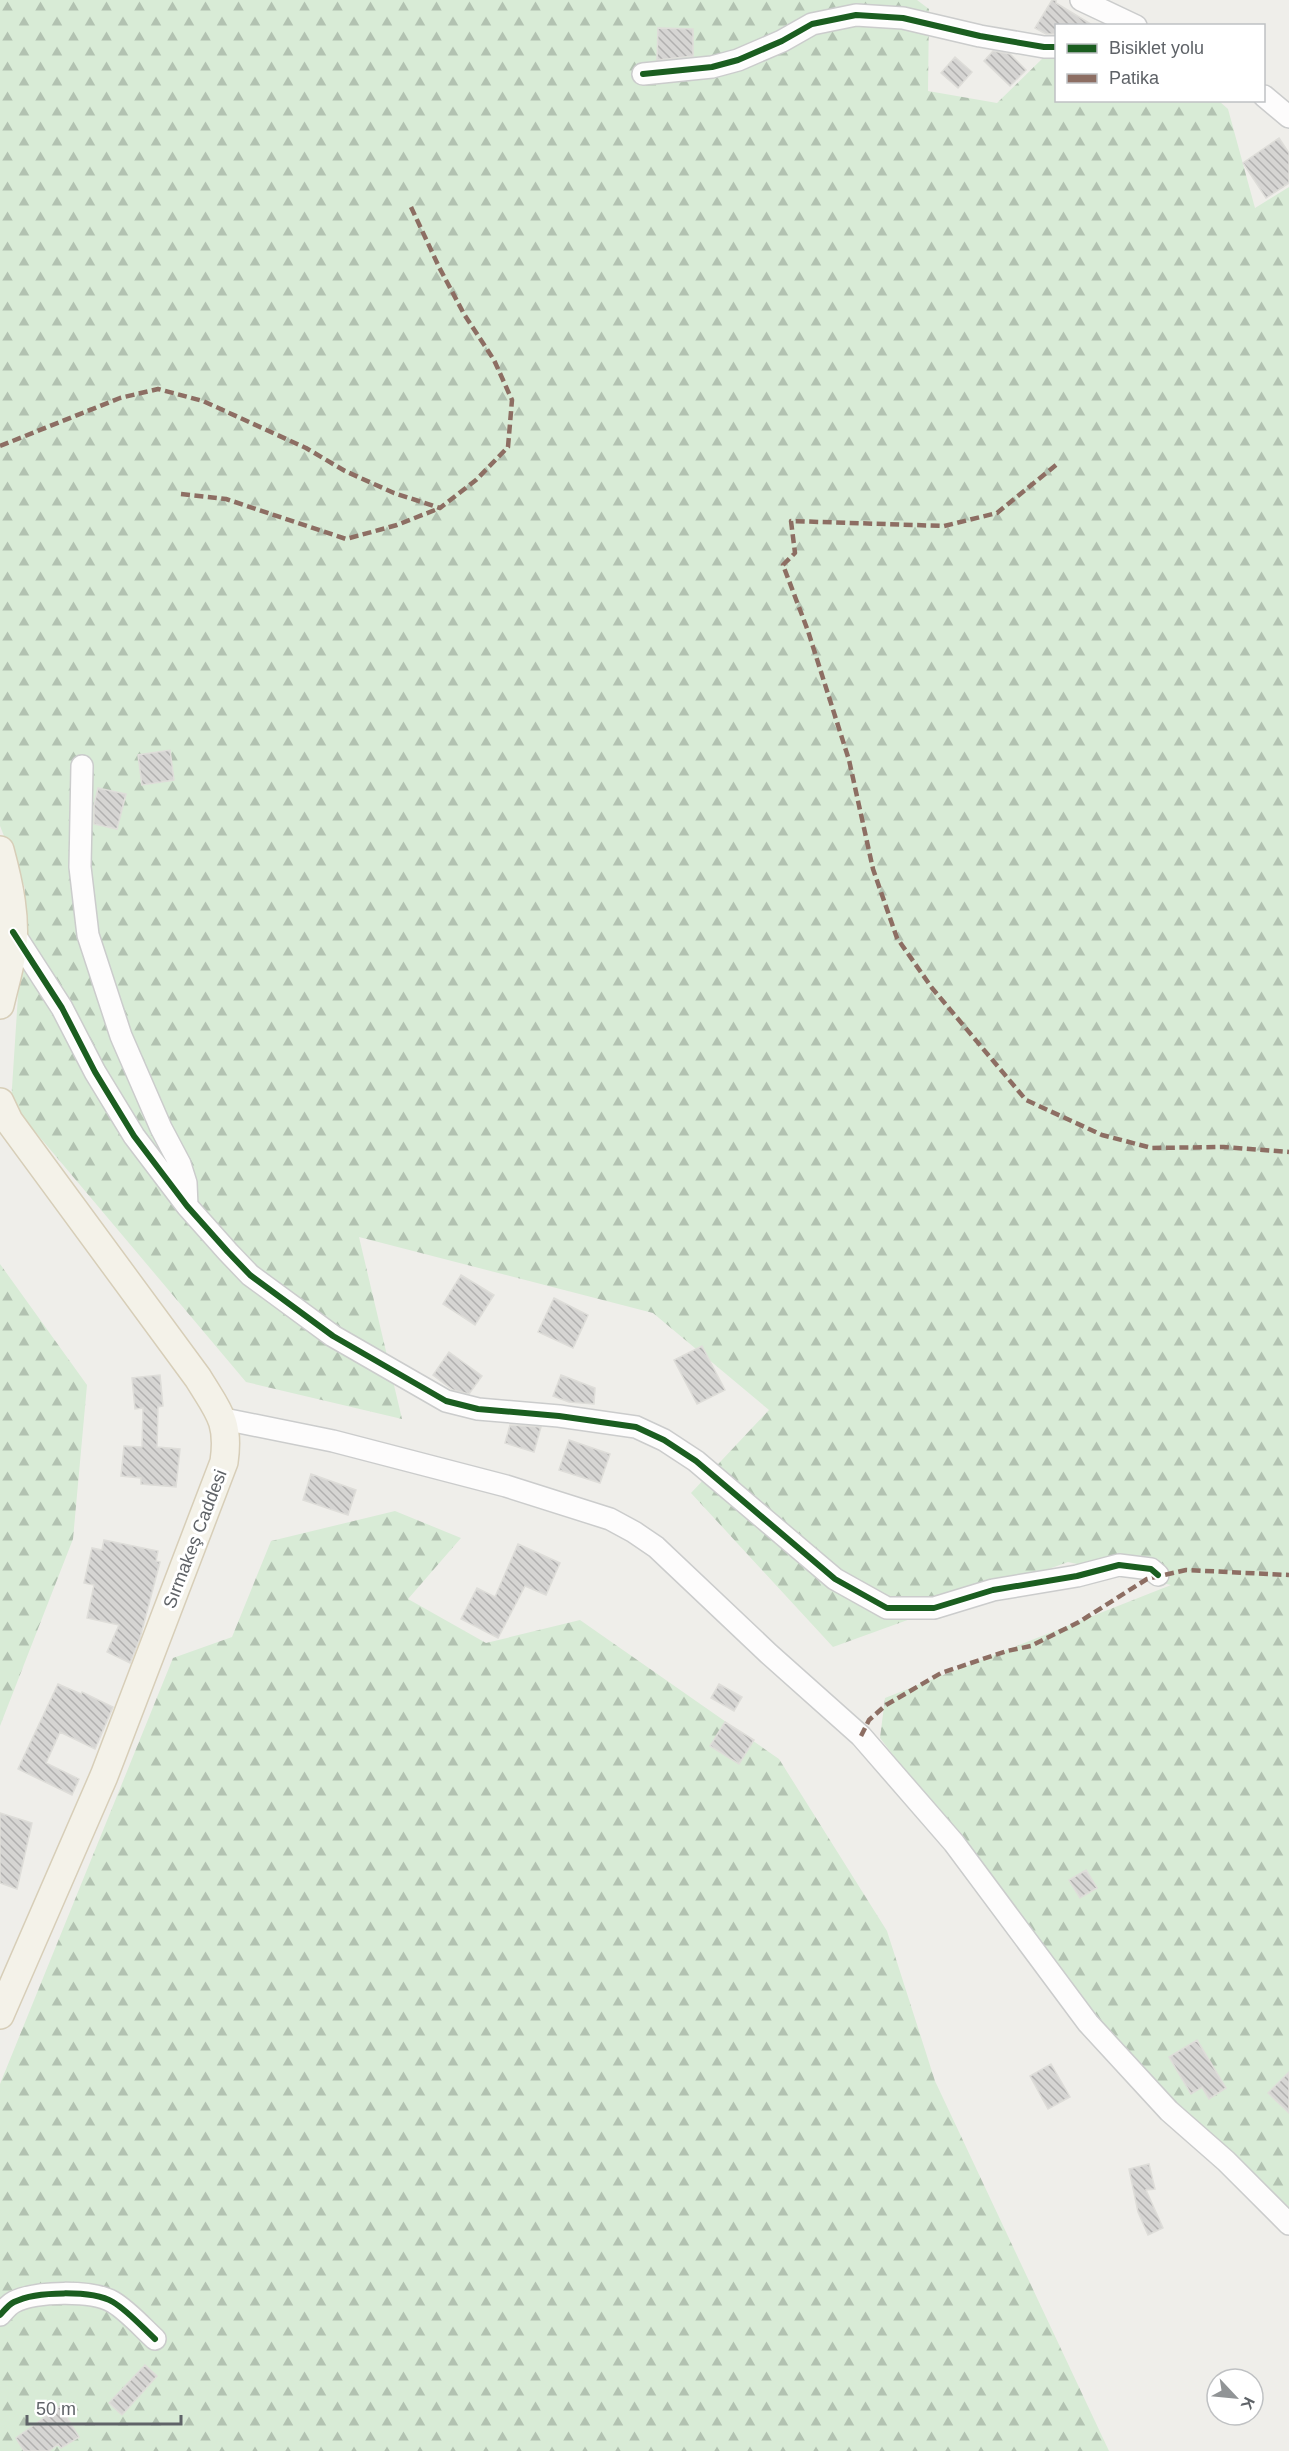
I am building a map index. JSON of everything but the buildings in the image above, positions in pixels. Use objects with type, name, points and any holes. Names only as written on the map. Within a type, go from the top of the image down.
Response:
[{"type":"main road","points":[[0,850],[9,882],[14,932],[12,953],[0,1005]]},
{"type":"main road","name":"Sırmakeş Caddesi","points":[[0,1102],[9,1121],[198,1378],[224,1419],[227,1441],[224,1462],[104,1776],[0,2015]]},
{"type":"street","points":[[1081,0],[1132,24]]},
{"type":"street","points":[[643,74],[712,67],[738,60],[782,42],[812,24],[856,15],[903,18],[980,36],[1055,47]]},
{"type":"street","points":[[1265,98],[1289,117]]},
{"type":"street","points":[[82,766],[80,867],[88,935],[121,1036],[161,1128],[180,1164],[186,1183],[187,1206]]},
{"type":"street","points":[[14,932],[62,1008],[95,1072],[134,1136],[187,1206],[250,1275],[300,1314],[333,1336],[446,1401],[478,1409],[559,1416],[636,1427],[664,1440],[696,1461],[835,1579],[887,1608],[934,1608],[993,1590],[1077,1576],[1119,1566],[1151,1569],[1158,1575]]},
{"type":"street","points":[[224,1419],[333,1440],[506,1486],[610,1519],[656,1547],[769,1654],[861,1736],[954,1843],[1088,2023],[1169,2111],[1226,2161],[1289,2224]]},
{"type":"street","points":[[0,2315],[12,2303],[30,2297],[56,2294],[95,2295],[114,2303],[155,2339]]},
{"type":"green space","points":[[0,0],[917,0],[929,9],[928,91],[997,103],[1045,56],[1055,55],[1055,102],[1220,102],[1228,109],[1255,208],[1289,187],[1289,2207],[1195,2123],[1082,2002],[880,1738],[885,1698],[1171,1585],[1068,1562],[833,1647],[691,1493],[769,1410],[653,1313],[359,1237],[402,1419],[246,1382],[11,1103],[25,888],[0,826]]},
{"type":"green space","points":[[0,1264],[87,1385],[73,1539],[0,1726]]},
{"type":"green space","points":[[395,1511],[461,1538],[408,1599],[486,1643],[580,1620],[779,1759],[887,1931],[935,2081],[1109,2451],[0,2451],[0,2084],[173,1658],[232,1637],[271,1541]]},
{"type":"marked path","points":[[0,446],[120,398],[158,389],[203,401],[306,448],[345,471],[394,493],[440,508],[476,480],[508,447],[512,400],[494,360],[464,314],[439,267],[411,207]]},
{"type":"marked path","points":[[1056,465],[997,513],[944,526],[791,521],[795,553],[783,565],[808,631],[849,760],[873,869],[897,938],[932,988],[1026,1100],[1102,1135],[1152,1148],[1224,1147],[1289,1152]]},
{"type":"marked path","points":[[181,494],[226,499],[346,539],[397,525],[440,508]]},
{"type":"marked path","points":[[861,1736],[869,1720],[886,1705],[941,1673],[1007,1651],[1031,1646],[1079,1622],[1147,1579],[1186,1570],[1289,1575]]},
{"type":"cycle path","points":[[643,74],[712,67],[738,60],[782,41],[812,24],[856,15],[903,18],[980,36],[1055,47]]},
{"type":"cycle path","points":[[13,932],[62,1008],[95,1072],[134,1136],[187,1206],[228,1252],[250,1275],[333,1336],[446,1401],[478,1409],[559,1416],[636,1427],[664,1440],[696,1461],[835,1579],[887,1608],[934,1608],[993,1590],[1077,1576],[1119,1565],[1151,1569],[1158,1575]]},
{"type":"cycle path","points":[[0,2315],[8,2306],[24,2298],[64,2293],[92,2295],[119,2306],[155,2339]]}]
